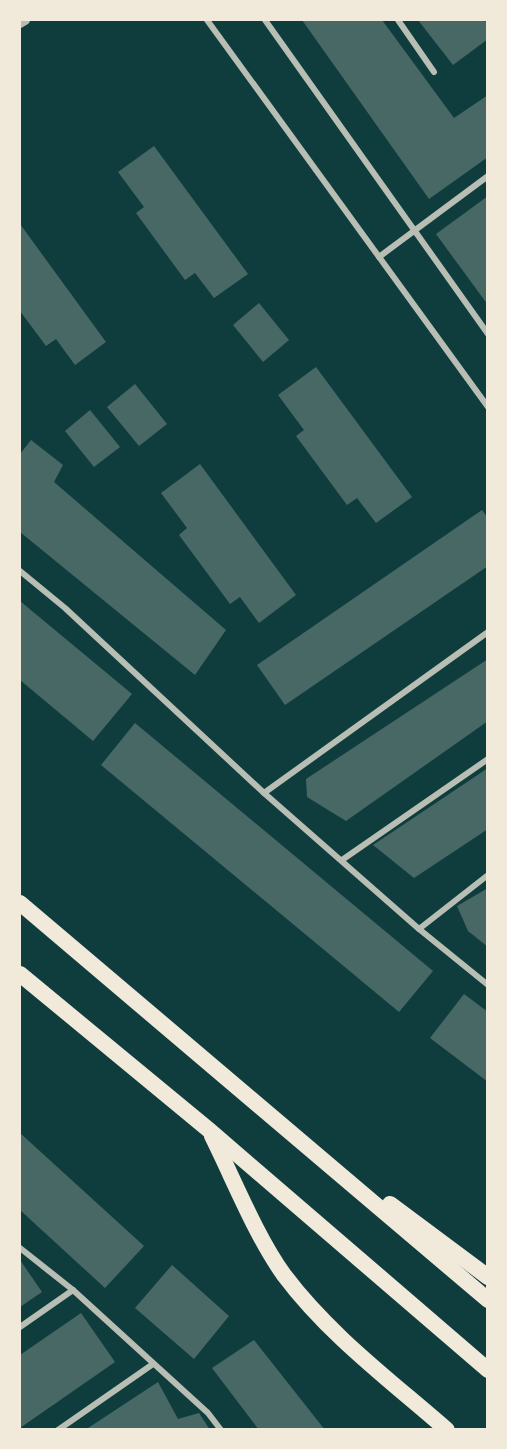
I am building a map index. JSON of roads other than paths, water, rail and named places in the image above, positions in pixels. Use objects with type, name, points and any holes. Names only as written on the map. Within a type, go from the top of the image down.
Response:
[{"type":"highway","points":[[20,903],[488,1300]]},
{"type":"highway","points":[[20,974],[209,1130],[488,1370]]},
{"type":"highway","points":[[259,1106],[488,1277]]},
{"type":"highway","points":[[209,1130],[257,1228],[284,1274],[327,1326],[447,1430]]},
{"type":"street","points":[[20,23],[25,20]]},
{"type":"street","points":[[207,20],[488,407]]},
{"type":"street","points":[[265,20],[488,334]]},
{"type":"street","points":[[398,20],[434,72]]},
{"type":"street","points":[[379,257],[488,176]]},
{"type":"street","points":[[20,571],[65,609],[264,793],[488,985]]},
{"type":"street","points":[[264,793],[488,632]]},
{"type":"street","points":[[342,860],[488,759]]},
{"type":"street","points":[[419,928],[488,875]]},
{"type":"street","points":[[20,1248],[73,1290],[208,1413],[221,1430]]},
{"type":"street","points":[[20,1327],[73,1290]]},
{"type":"street","points":[[58,1430],[153,1364]]}]
